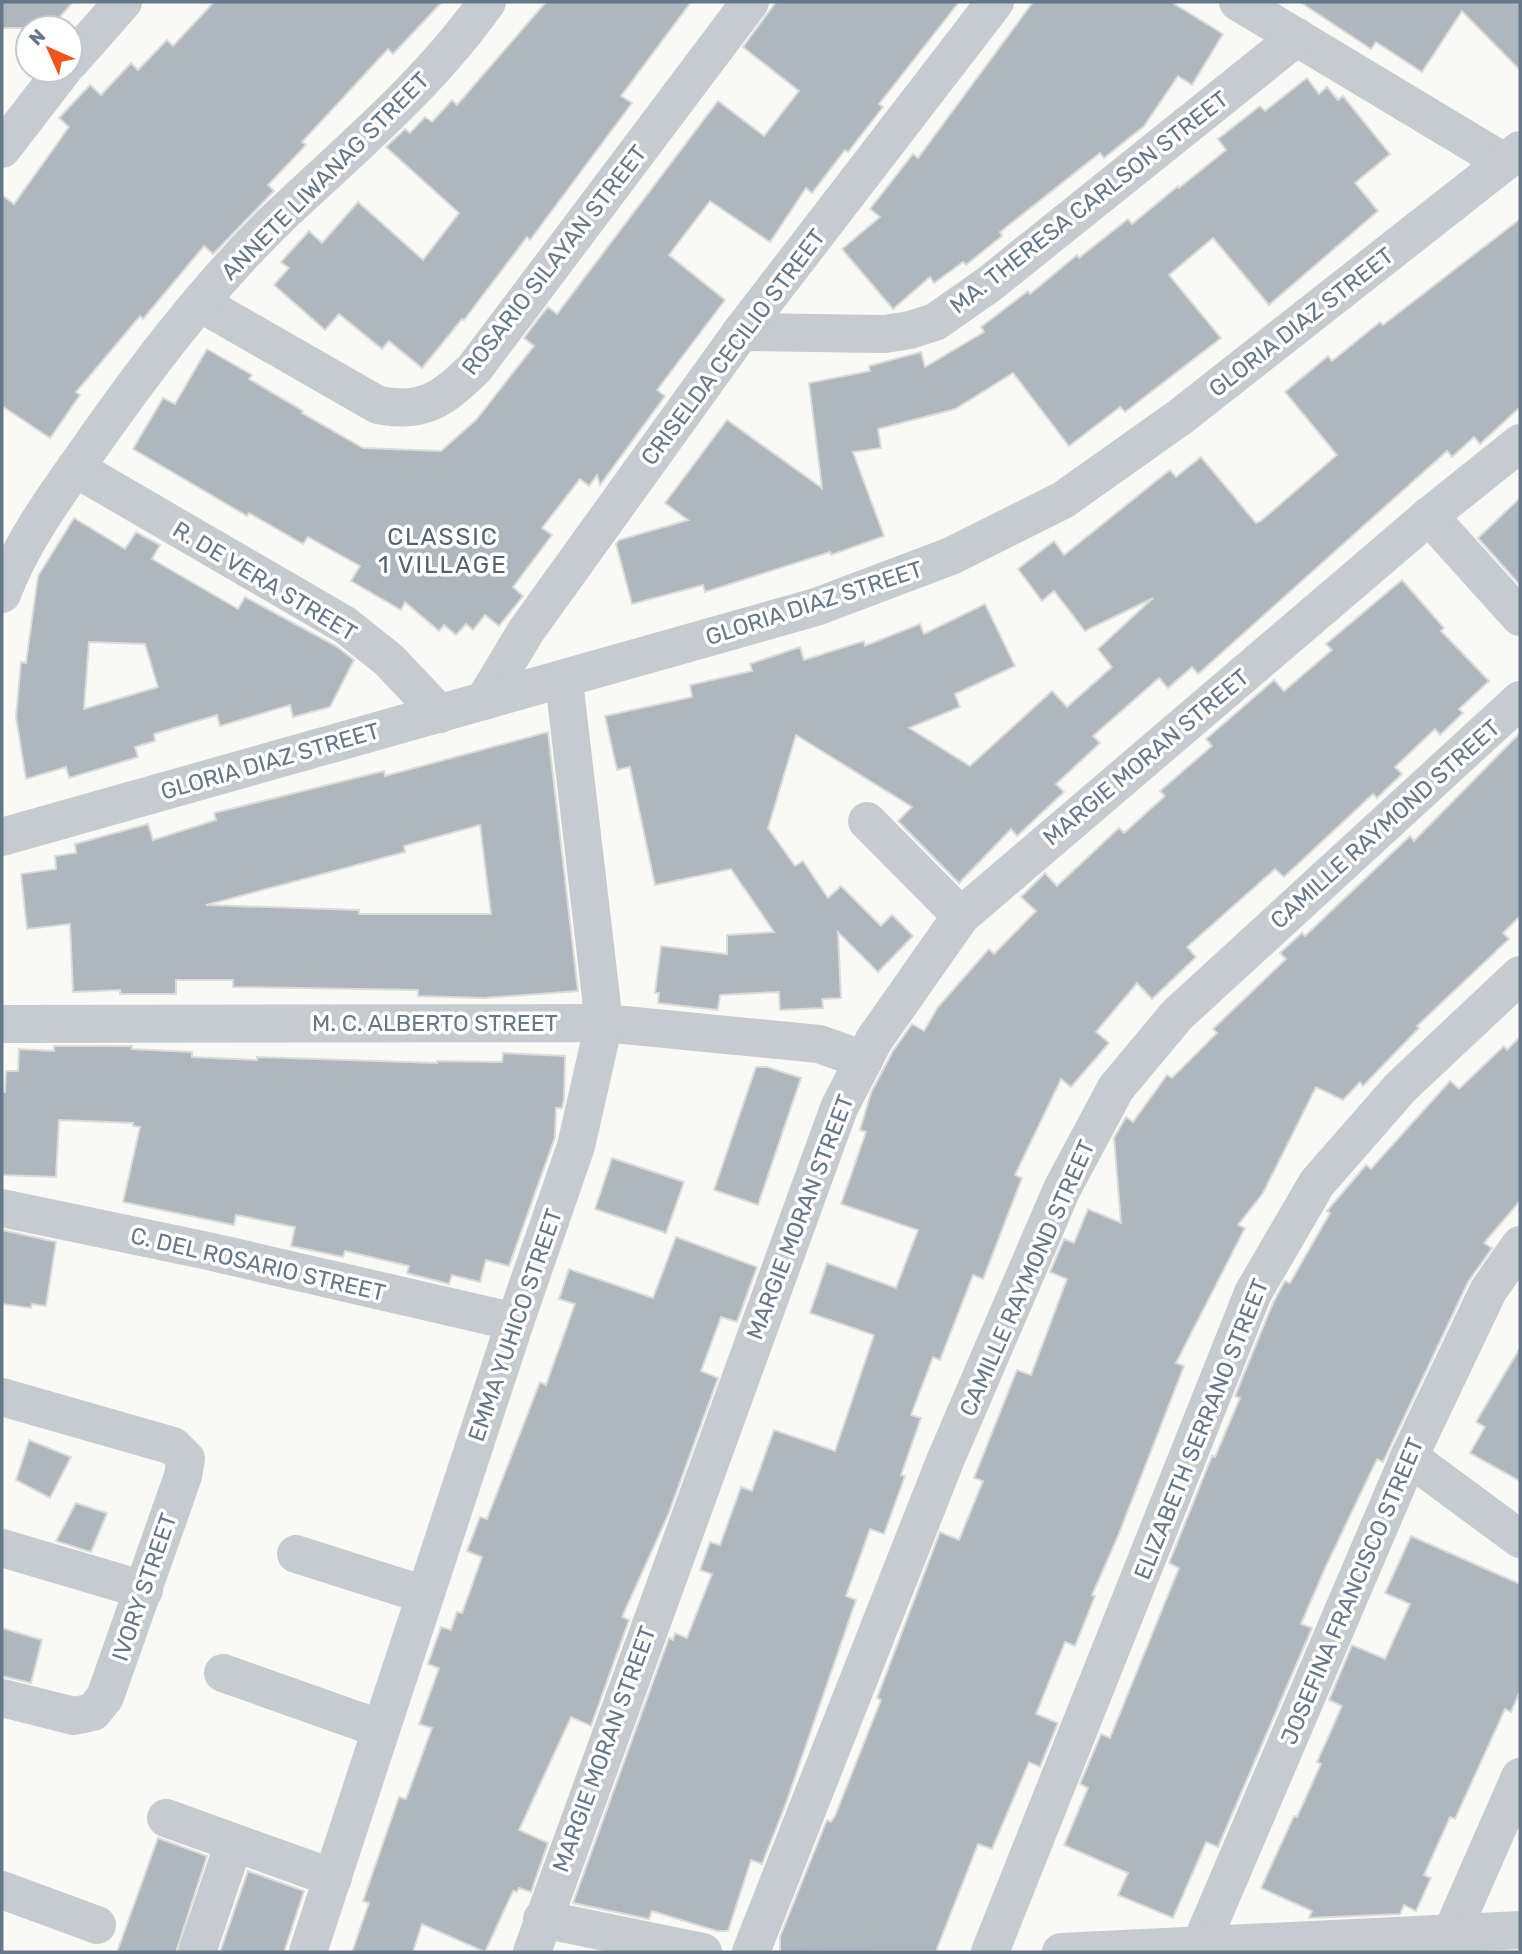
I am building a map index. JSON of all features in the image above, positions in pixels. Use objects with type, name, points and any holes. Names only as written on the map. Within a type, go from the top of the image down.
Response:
[{"type":"street","points":[[84,46],[123,2]]},
{"type":"street","name":"ANNETE LIWANAG STREET","points":[[2,594],[15,559],[135,382],[200,303],[279,217],[394,112],[487,2]]},
{"type":"street","name":"ROSARIO SILAYAN STREET","points":[[200,303],[378,405],[402,410],[428,406],[453,389],[474,369],[750,2]]},
{"type":"street","name":"CRISELDA CECILIO STREET","points":[[484,701],[526,631],[741,332],[995,2]]},
{"type":"street","points":[[1238,2],[1512,156]]},
{"type":"street","name":"MA. THERESA CARLSON STREET","points":[[741,332],[885,334],[935,322],[988,285],[1297,37]]},
{"type":"street","points":[[2,149],[52,84]]},
{"type":"street","name":"GLORIA DIAZ STREET","points":[[2,837],[484,701],[564,681],[816,607],[951,556],[1063,500],[1180,417],[1512,156]]},
{"type":"street","name":"MARGIE MORAN STREET","points":[[537,1936],[839,1108],[874,1040],[961,916],[1429,516],[1520,443]]},
{"type":"street","name":"R. DE VERA STREET","points":[[75,468],[345,625],[389,660],[440,714]]},
{"type":"street","points":[[1429,516],[1520,617]]},
{"type":"street","name":"EMMA YUHICO STREET","points":[[308,1952],[515,1322],[576,1146],[604,1023],[564,681]]},
{"type":"street","name":"CAMILLE RAYMOND STREET","points":[[751,1952],[945,1461],[1062,1189],[1116,1088],[1177,1015],[1520,700]]},
{"type":"street","points":[[867,821],[961,916]]},
{"type":"street","name":"ELIZABETH SERRANO STREET","points":[[990,1952],[1253,1293],[1317,1183],[1401,1087],[1520,975]]},
{"type":"street","name":"M. C. ALBERTO STREET","points":[[2,1024],[604,1023],[819,1045],[864,1060]]},
{"type":"street","name":"C. DEL ROSARIO STREET","points":[[2,1208],[208,1251],[515,1322]]},
{"type":"street","name":"JOSEFINA FRANCISCO STREET","points":[[1200,1946],[1409,1457],[1488,1291],[1520,1245]]},
{"type":"street","name":"IVORY STREET","points":[[2,1397],[173,1446],[187,1459],[105,1697],[93,1712],[74,1716],[2,1698]]},
{"type":"street","points":[[1409,1457],[1520,1539]]},
{"type":"street","points":[[2,1548],[144,1590]]},
{"type":"street","points":[[296,1553],[425,1595]]},
{"type":"street","points":[[223,1673],[381,1729]]},
{"type":"street","points":[[1452,1933],[1520,1777]]},
{"type":"street","points":[[166,1818],[333,1878]]},
{"type":"street","points":[[197,1952],[234,1843]]},
{"type":"street","points":[[2,1891],[97,1925]]},
{"type":"street","points":[[1061,1952],[1520,1930]]},
{"type":"street","points":[[537,1936],[703,1952]]},
{"type":"building","points":[[2,2],[73,2],[62,14],[14,14],[14,28],[2,28]]},
{"type":"building","points":[[214,2],[442,2],[393,54],[388,49],[302,142],[306,145],[268,185],[274,191],[213,254],[204,246],[143,319],[140,316],[76,392],[80,395],[50,438],[2,406],[2,195],[14,204],[69,127],[59,118],[90,85],[101,95],[131,63],[138,70],[167,40],[173,46]]},
{"type":"building","points":[[546,2],[691,2],[621,96],[632,103],[530,240],[527,237],[464,320],[462,319],[422,368],[389,341],[382,349],[339,314],[325,330],[274,285],[289,268],[281,262],[309,231],[322,243],[358,202],[423,260],[459,213],[386,147],[405,129],[410,133],[425,117],[432,122],[452,100],[457,105]]},
{"type":"building","points":[[776,2],[959,2],[879,104],[883,107],[848,152],[845,150],[812,193],[806,188],[770,242],[710,201],[669,255],[725,300],[657,390],[665,396],[600,485],[597,475],[589,486],[580,479],[542,528],[552,535],[513,587],[523,596],[499,626],[485,615],[473,630],[466,624],[456,635],[444,625],[439,631],[405,602],[401,610],[351,581],[360,566],[308,537],[303,544],[249,513],[247,516],[133,449],[163,398],[175,404],[207,349],[252,375],[249,379],[303,411],[302,413],[363,448],[441,451],[476,420],[534,346],[524,338],[539,318],[548,307],[557,314],[718,101],[764,136],[799,91],[743,47]]},
{"type":"building","points":[[1033,2],[1171,2],[1223,34],[1192,85],[1178,76],[1144,126],[1104,158],[1100,153],[1000,232],[1002,236],[966,265],[963,262],[934,283],[930,277],[893,309],[842,249],[880,217],[870,209],[913,154],[918,158]]},
{"type":"building","points":[[1300,2],[1520,2],[1520,70],[1462,11],[1422,72],[1376,42],[1371,49]]},
{"type":"building","points":[[1307,78],[1319,94],[1327,87],[1338,100],[1343,96],[1390,154],[1355,183],[1378,211],[1269,305],[1213,238],[1169,275],[1221,338],[1125,412],[1120,407],[1069,446],[1013,373],[955,409],[878,429],[881,448],[853,452],[884,536],[831,555],[830,552],[705,592],[703,585],[632,604],[616,544],[619,540],[688,520],[665,503],[727,420],[822,488],[809,383],[870,371],[869,366],[921,352],[925,367],[984,332],[981,327],[1028,291],[1030,294],[1077,255],[1079,258],[1128,219],[1132,224],[1178,186],[1179,188],[1226,150],[1218,139],[1260,106],[1265,111]]},
{"type":"building","points":[[1520,219],[1520,407],[1480,444],[1474,437],[1452,457],[1447,451],[1198,674],[1192,667],[1168,688],[1159,678],[1093,736],[1100,743],[1056,784],[1064,792],[1017,836],[1011,829],[959,883],[898,821],[912,807],[796,735],[768,828],[795,866],[803,861],[828,898],[841,886],[881,926],[892,915],[913,936],[878,972],[838,932],[841,998],[822,999],[823,1008],[780,1010],[779,992],[720,995],[718,1010],[658,1003],[659,993],[655,993],[661,946],[727,954],[727,935],[774,932],[731,869],[655,885],[630,767],[617,770],[605,716],[692,697],[690,685],[752,671],[750,664],[800,647],[804,660],[864,641],[865,646],[920,624],[924,634],[985,604],[1015,666],[955,694],[960,707],[909,728],[970,766],[1052,691],[1067,707],[1112,667],[1098,649],[1153,598],[1085,631],[1054,591],[1042,601],[1018,569],[1054,541],[1064,555],[1170,470],[1176,477],[1201,457],[1256,523],[1261,521],[1337,455],[1285,392],[1328,356],[1332,361],[1380,322],[1383,325]]},
{"type":"building","points":[[1520,498],[1520,585],[1478,538]]},
{"type":"building","points":[[74,518],[125,549],[136,532],[160,545],[152,559],[238,609],[245,597],[336,646],[354,660],[330,707],[293,717],[290,705],[220,726],[217,715],[154,734],[155,741],[135,747],[138,757],[69,778],[66,767],[26,779],[16,717],[21,662],[26,663],[38,576]],"holes":[[[89,642],[145,644],[158,687],[84,709]]]},
{"type":"building","points":[[1402,580],[1444,628],[1441,631],[1489,681],[1459,709],[1463,713],[1440,735],[1435,729],[1395,767],[1402,774],[1377,798],[1373,794],[1284,877],[1275,869],[1187,947],[1196,957],[1152,999],[1137,983],[1096,1032],[1109,1043],[1071,1087],[1061,1079],[1015,1175],[1022,1178],[983,1279],[973,1275],[940,1360],[933,1357],[911,1415],[921,1418],[901,1475],[905,1476],[884,1534],[870,1529],[846,1596],[856,1600],[785,1806],[762,1864],[751,1860],[728,1931],[717,1931],[652,1911],[649,1919],[573,1903],[669,1638],[673,1640],[675,1633],[687,1638],[712,1574],[700,1570],[710,1542],[720,1545],[741,1487],[752,1491],[774,1430],[835,1451],[874,1335],[810,1313],[827,1263],[896,1288],[918,1230],[841,1204],[866,1132],[860,1130],[871,1093],[893,1051],[912,1024],[924,1031],[938,1007],[989,949],[994,954],[1036,911],[1021,897],[1045,873],[1057,886],[1119,828],[1124,833],[1165,796],[1160,791],[1212,746],[1206,739],[1274,680],[1284,691],[1332,650],[1326,644]]},
{"type":"building","points":[[548,732],[578,991],[484,998],[418,996],[418,990],[233,987],[233,980],[176,980],[176,994],[120,994],[120,990],[73,992],[70,924],[27,929],[21,874],[56,869],[55,856],[76,853],[75,844],[148,824],[153,840],[216,820],[214,813],[384,771],[385,776]],"holes":[[[480,825],[491,914],[359,914],[359,910],[206,905],[405,852],[404,846]]]},
{"type":"building","points":[[1520,733],[1520,916],[1503,933],[1509,939],[1417,1026],[1419,1028],[1363,1086],[1360,1082],[1343,1100],[1316,1087],[1263,1193],[1238,1225],[1245,1228],[1176,1363],[1184,1366],[1118,1536],[1092,1595],[1095,1596],[1075,1646],[1065,1642],[1036,1714],[1058,1723],[1040,1767],[1029,1762],[992,1849],[978,1844],[936,1951],[780,1952],[780,1937],[827,1820],[831,1822],[835,1816],[881,1700],[877,1698],[940,1532],[959,1540],[983,1481],[974,1478],[1017,1370],[1031,1375],[1067,1279],[1050,1272],[1064,1239],[1074,1243],[1088,1209],[1121,1223],[1114,1138],[1126,1117],[1133,1122],[1167,1075],[1172,1078],[1217,1033],[1213,1029],[1286,959],[1280,953],[1302,933],[1305,936],[1410,836],[1414,841]]},
{"type":"building","points":[[1520,1037],[1520,1201],[1484,1243],[1492,1248],[1468,1282],[1383,1462],[1377,1459],[1326,1566],[1301,1624],[1312,1628],[1218,1847],[1206,1842],[1173,1918],[1118,1895],[1128,1873],[1064,1845],[1088,1788],[1080,1784],[1101,1734],[1110,1738],[1179,1568],[1169,1563],[1212,1456],[1215,1457],[1240,1398],[1235,1396],[1273,1303],[1285,1281],[1290,1283],[1330,1213],[1327,1211],[1366,1165],[1371,1169],[1450,1081],[1459,1089],[1504,1046],[1507,1050]]},
{"type":"building","points":[[54,1046],[132,1046],[132,1049],[192,1052],[192,1057],[257,1060],[257,1057],[437,1063],[502,1062],[503,1053],[565,1056],[564,1100],[562,1108],[556,1108],[555,1137],[509,1266],[486,1260],[480,1282],[452,1275],[449,1284],[407,1273],[409,1266],[345,1251],[343,1257],[291,1246],[295,1227],[236,1215],[234,1225],[123,1202],[140,1127],[133,1126],[133,1123],[59,1120],[56,1177],[2,1175],[2,1092],[5,1092],[6,1071],[18,1071],[19,1049],[54,1051]]},
{"type":"building","points":[[756,1067],[767,1067],[801,1078],[758,1205],[714,1190]]},
{"type":"building","points":[[612,1158],[684,1182],[666,1233],[595,1209]]},
{"type":"building","points":[[2,1230],[56,1242],[46,1306],[32,1304],[31,1308],[2,1304]]},
{"type":"building","points":[[676,1237],[757,1267],[737,1322],[721,1317],[701,1371],[718,1378],[668,1515],[622,1617],[629,1620],[591,1726],[571,1717],[519,1830],[548,1843],[531,1892],[519,1888],[517,1892],[513,1891],[485,1952],[422,1924],[413,1952],[352,1952],[369,1903],[363,1901],[399,1797],[406,1799],[432,1728],[419,1724],[439,1668],[428,1664],[441,1627],[451,1630],[457,1612],[462,1613],[482,1557],[467,1551],[480,1517],[487,1519],[540,1382],[546,1385],[575,1304],[559,1299],[569,1269],[653,1298]]},
{"type":"building","points":[[1520,1348],[1520,1481],[1470,1453],[1485,1427],[1476,1422]]},
{"type":"building","points":[[29,1440],[71,1457],[50,1498],[16,1480]]},
{"type":"building","points":[[76,1503],[107,1513],[91,1552],[56,1541]]},
{"type":"building","points":[[1411,1536],[1520,1584],[1520,1691],[1511,1712],[1505,1709],[1455,1819],[1450,1817],[1424,1875],[1431,1878],[1416,1911],[1404,1905],[1400,1914],[1309,1918],[1312,1911],[1261,1888],[1321,1764],[1317,1762],[1342,1706],[1329,1700],[1352,1645],[1385,1659],[1410,1604],[1385,1593]]},
{"type":"building","points":[[2,1628],[42,1640],[31,1683],[2,1676]]},
{"type":"building","points":[[158,1838],[207,1856],[176,1952],[117,1952]]},
{"type":"building","points":[[248,1871],[304,1891],[284,1952],[220,1952]]},
{"type":"district","name":"CLASSIC 1 VILLAGE","points":[[443,551]]}]
